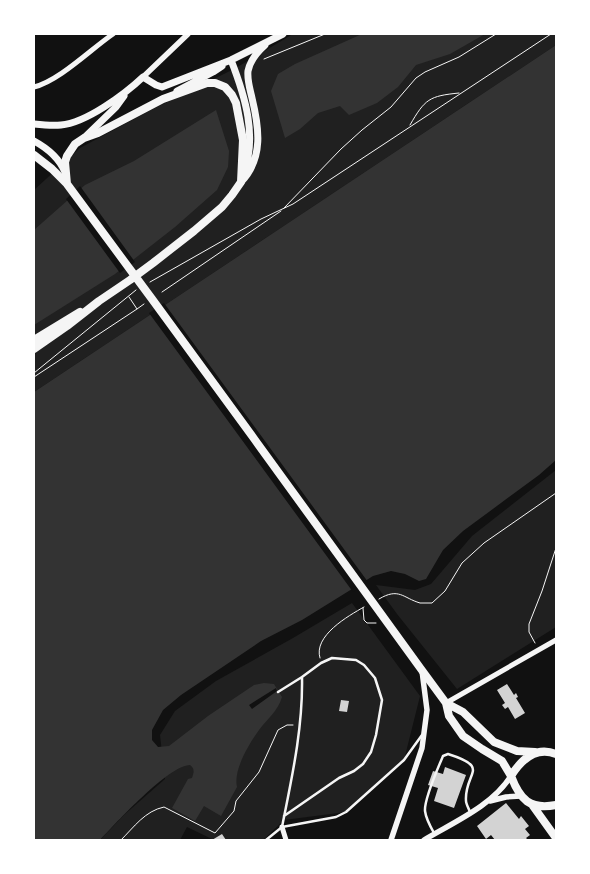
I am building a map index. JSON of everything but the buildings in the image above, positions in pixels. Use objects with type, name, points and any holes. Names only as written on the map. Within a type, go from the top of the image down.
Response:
[{"type":"highway","points":[[34,349],[152,263],[211,217],[228,201],[241,182],[242,128],[236,103],[228,90],[219,84],[206,84],[163,99],[98,133],[84,138],[69,150],[65,162],[67,184]]},
{"type":"highway","points":[[34,155],[67,184],[422,669],[446,703],[450,716],[463,736],[502,761],[521,796],[533,806],[556,838]]},
{"type":"highway","points":[[34,339],[99,301]]},
{"type":"highway","points":[[446,703],[463,712],[494,742],[517,751],[555,752]]},
{"type":"highway","points":[[511,776],[524,760],[537,752]]},
{"type":"highway","points":[[533,806],[556,805]]},
{"type":"main road","points":[[34,124],[62,125],[76,122],[125,93],[143,76],[162,87],[231,60],[283,34]]},
{"type":"main road","points":[[241,182],[250,171],[258,142],[258,126],[248,82],[248,72],[250,64],[260,50],[275,38]]},
{"type":"main road","points":[[163,99],[231,60]]},
{"type":"main road","points":[[231,60],[246,106],[251,136],[248,162],[241,182]]},
{"type":"main road","points":[[84,138],[116,107],[125,93]]},
{"type":"main road","points":[[34,141],[57,159],[66,175]]},
{"type":"street","points":[[102,34],[105,39]]},
{"type":"street","points":[[34,86],[41,85],[65,70],[113,34]]},
{"type":"street","points":[[143,76],[188,34]]},
{"type":"street","points":[[446,703],[556,640]]},
{"type":"street","points":[[391,840],[422,748],[428,710],[422,669]]},
{"type":"street","points":[[424,840],[488,801],[504,786],[511,776]]},
{"type":"street","points":[[488,801],[521,796]]},
{"type":"street","points":[[282,827],[286,840]]},
{"type":"lane","points":[[278,692],[321,663],[332,658],[356,660],[364,665],[375,678],[382,700],[371,752],[363,764],[354,771],[339,778],[284,816]]},
{"type":"lane","points":[[282,827],[300,725],[302,677]]},
{"type":"lane","points":[[266,840],[282,827],[330,818],[346,812],[404,760],[425,729]]},
{"type":"lane","points":[[434,834],[427,820],[426,801],[443,756],[448,754],[461,758],[471,764],[474,770],[466,802],[470,812]]},
{"type":"path","points":[[261,60],[325,34]]},
{"type":"path","points":[[162,292],[277,215],[341,149],[391,107],[416,78],[459,57],[496,34]]},
{"type":"path","points":[[150,282],[294,204],[552,34]]},
{"type":"path","points":[[410,126],[422,105],[432,98],[460,93]]},
{"type":"path","points":[[34,373],[128,296],[143,286]]},
{"type":"path","points":[[128,296],[137,309]]},
{"type":"path","points":[[34,377],[145,304]]},
{"type":"path","points":[[379,599],[387,594],[403,594],[420,603],[432,603],[445,592],[462,563],[484,544],[556,494]]},
{"type":"path","points":[[540,650],[529,632],[529,624],[556,548]]},
{"type":"path","points":[[321,663],[318,651],[324,636],[371,603]]},
{"type":"path","points":[[363,608],[364,620],[367,623],[373,624],[377,622]]},
{"type":"path","points":[[121,840],[147,814],[156,809],[164,808],[215,833],[234,811],[236,800],[259,772],[278,730],[287,725],[300,725]]},
{"type":"shaded area","points":[[293,34],[556,34],[556,45],[34,392],[34,190],[80,148],[234,69]]},
{"type":"shaded area","points":[[362,34],[485,34],[450,54],[416,65],[398,87],[377,103],[349,115],[340,106],[318,113],[300,129],[285,138],[271,91],[278,74],[295,64]]},
{"type":"shaded area","points":[[556,45],[556,460],[539,475],[463,531],[443,550],[426,579],[419,581],[405,574],[391,571],[373,576],[302,620],[261,641],[181,695],[163,710],[152,730],[152,740],[158,747],[169,746],[208,716],[254,685],[274,684],[282,697],[275,711],[259,730],[247,750],[237,773],[237,787],[221,816],[204,806],[195,821],[172,808],[188,779],[192,778],[194,771],[190,765],[169,774],[157,784],[100,840],[34,840],[34,392]]},
{"type":"shaded area","points":[[216,110],[229,151],[228,167],[217,190],[175,227],[115,274],[34,325],[34,230],[85,185],[134,161]]},
{"type":"shaded area","points":[[556,470],[556,627],[457,689],[376,585],[415,590],[431,584],[472,536]]},
{"type":"shaded area","points":[[352,603],[420,696],[404,760],[346,812],[284,820],[263,840],[214,840],[187,827],[180,840],[100,840],[124,815],[165,779],[160,735],[175,711],[216,681]]},
{"type":"pier","points":[[80,186],[135,262],[120,273],[66,199]]},
{"type":"pier","points":[[164,303],[368,582],[353,592],[149,313]]},
{"type":"pier","points":[[276,688],[277,691],[252,709],[249,705]]}]
